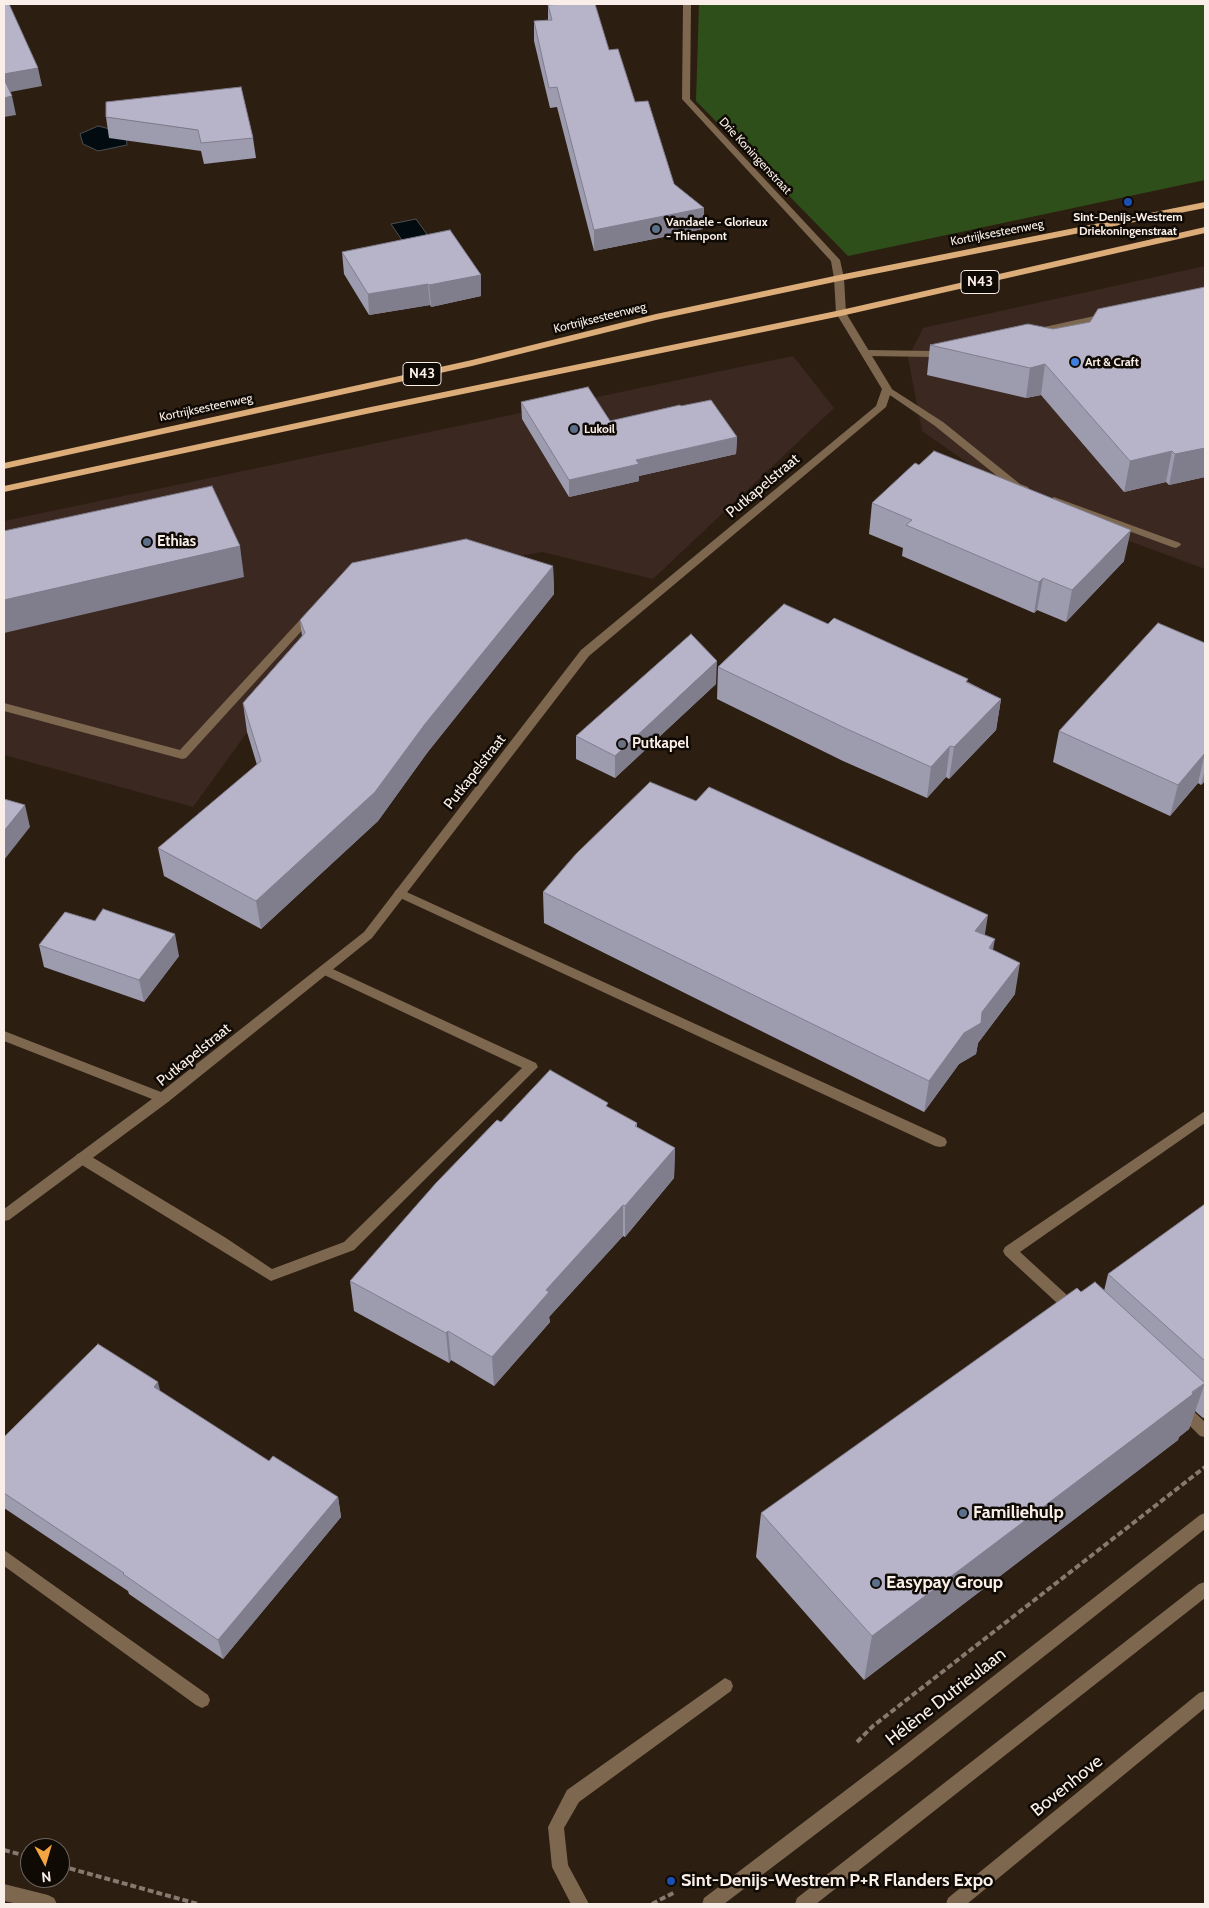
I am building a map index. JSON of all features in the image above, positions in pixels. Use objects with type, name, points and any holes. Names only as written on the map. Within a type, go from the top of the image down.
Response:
[{"type":"main road","name":"Kortrijksesteenweg","points":[[4,466],[472,363],[656,317],[839,278],[1205,205]]},
{"type":"main road","name":"N43","points":[[4,489],[366,411],[841,313],[1205,230]]},
{"type":"street","name":"Drie Koningenstraat","points":[[687,4],[686,99],[835,260],[839,278],[841,313]]},
{"type":"street","points":[[1028,334],[1103,318],[1117,312]]},
{"type":"street","points":[[841,313],[867,353],[887,389],[939,424],[1016,486],[1176,544]]},
{"type":"street","points":[[867,353],[934,354],[953,350]]},
{"type":"street","name":"Putkapelstraat","points":[[4,1216],[163,1098],[368,935],[585,653],[881,407],[887,389]]},
{"type":"street","points":[[4,707],[182,754],[324,600]]},
{"type":"street","points":[[400,893],[940,1142]]},
{"type":"street","points":[[82,1158],[221,1242],[271,1275],[349,1246],[531,1067],[324,970]]},
{"type":"street","points":[[4,1036],[163,1098]]},
{"type":"street","points":[[1083,1317],[1010,1251],[1205,1116]]},
{"type":"street","points":[[1169,1397],[1205,1431]]},
{"type":"street","name":"Hélène Dutrieulaan","points":[[710,1904],[902,1758],[1205,1520]]},
{"type":"street","points":[[4,1557],[202,1700]]},
{"type":"street","points":[[803,1904],[1205,1589]]},
{"type":"street","points":[[580,1904],[560,1867],[556,1827],[572,1796],[725,1686]]},
{"type":"street","name":"Bovenhove","points":[[954,1904],[1205,1698]]},
{"type":"street","points":[[4,1892],[48,1904]]},
{"type":"path","points":[[4,1850],[20,1854]]},
{"type":"path","points":[[70,1869],[198,1904]]},
{"type":"shaded area","points":[[98,126],[126,133],[127,145],[98,151],[83,144],[80,134]]},
{"type":"shaded area","points":[[416,219],[436,247],[410,252],[391,224]]},
{"type":"shaded area","points":[[1205,266],[1205,569],[1045,510],[993,481],[922,431],[908,358],[923,328]]},
{"type":"shaded area","points":[[793,356],[834,408],[653,579],[542,552],[464,566],[251,727],[193,807],[4,755],[4,521]]},
{"type":"green space","points":[[699,4],[1205,4],[1205,180],[848,256],[696,101]]},
{"type":"building","points":[[4,4],[9,4],[38,68],[4,74]]},
{"type":"building","points":[[595,4],[609,50],[618,49],[635,102],[648,101],[674,184],[704,208],[594,230],[557,87],[549,88],[534,21],[552,20],[548,5]]},
{"type":"building","points":[[4,79],[12,96],[4,98]]},
{"type":"building","points":[[241,87],[253,138],[201,143],[198,130],[106,117],[106,102]]},
{"type":"building","points":[[450,230],[481,275],[368,294],[342,252]]},
{"type":"building","points":[[1205,287],[1205,448],[1175,454],[1172,451],[1130,461],[1045,364],[1030,368],[930,345],[1028,324],[1053,329],[1090,322],[1098,309]]},
{"type":"building","points":[[588,387],[610,421],[711,400],[737,437],[636,460],[639,464],[569,480],[521,402]]},
{"type":"building","points":[[934,451],[1131,530],[1072,590],[1043,578],[1039,582],[906,525],[912,520],[872,503],[915,463],[919,465]]},
{"type":"building","points":[[212,486],[240,546],[4,600],[4,531]]},
{"type":"building","points":[[466,539],[553,566],[425,724],[375,792],[256,901],[158,848],[261,761],[243,703],[305,633],[300,620],[352,563]]},
{"type":"building","points":[[784,604],[828,624],[834,618],[968,679],[966,682],[1001,699],[954,747],[950,746],[931,767],[718,667]]},
{"type":"building","points":[[1158,623],[1205,643],[1205,753],[1178,785],[1059,731]]},
{"type":"building","points":[[691,634],[717,661],[615,756],[576,736]]},
{"type":"building","points":[[650,782],[696,801],[709,787],[988,915],[975,931],[995,939],[989,948],[1020,963],[982,1012],[981,1023],[964,1033],[929,1081],[543,892],[576,854]]},
{"type":"building","points":[[4,799],[25,805],[4,831]]},
{"type":"building","points":[[103,909],[175,934],[139,980],[39,945],[65,912],[95,921]]},
{"type":"building","points":[[550,1070],[608,1103],[606,1106],[637,1123],[635,1126],[675,1148],[625,1206],[623,1205],[546,1290],[549,1292],[492,1357],[448,1331],[446,1333],[350,1281],[436,1183],[497,1120],[501,1122]]},
{"type":"building","points":[[1205,1204],[1205,1361],[1108,1274]]},
{"type":"building","points":[[1095,1282],[1205,1383],[872,1636],[761,1513],[1077,1288],[1081,1292]]},
{"type":"building","points":[[98,1344],[158,1382],[154,1387],[269,1461],[273,1456],[338,1497],[218,1640],[124,1573],[4,1493],[4,1437]]},
{"type":"place","name":"Sint-Denijs-Westrem Driekoningenstraat","points":[[1128,202]]},
{"type":"place","name":"Vandaele - Glorieux - Thienpont","points":[[656,229]]},
{"type":"place","name":"Art & Craft","points":[[1075,362]]},
{"type":"place","name":"Lukoil","points":[[574,429]]},
{"type":"place","name":"Ethias","points":[[147,542]]},
{"type":"place","name":"Putkapel","points":[[622,744]]},
{"type":"place","name":"Familiehulp","points":[[963,1513]]},
{"type":"place","name":"Easypay Group","points":[[876,1583]]},
{"type":"place","name":"Sint-Denijs-Westrem P+R Flanders Expo","points":[[671,1881]]}]
